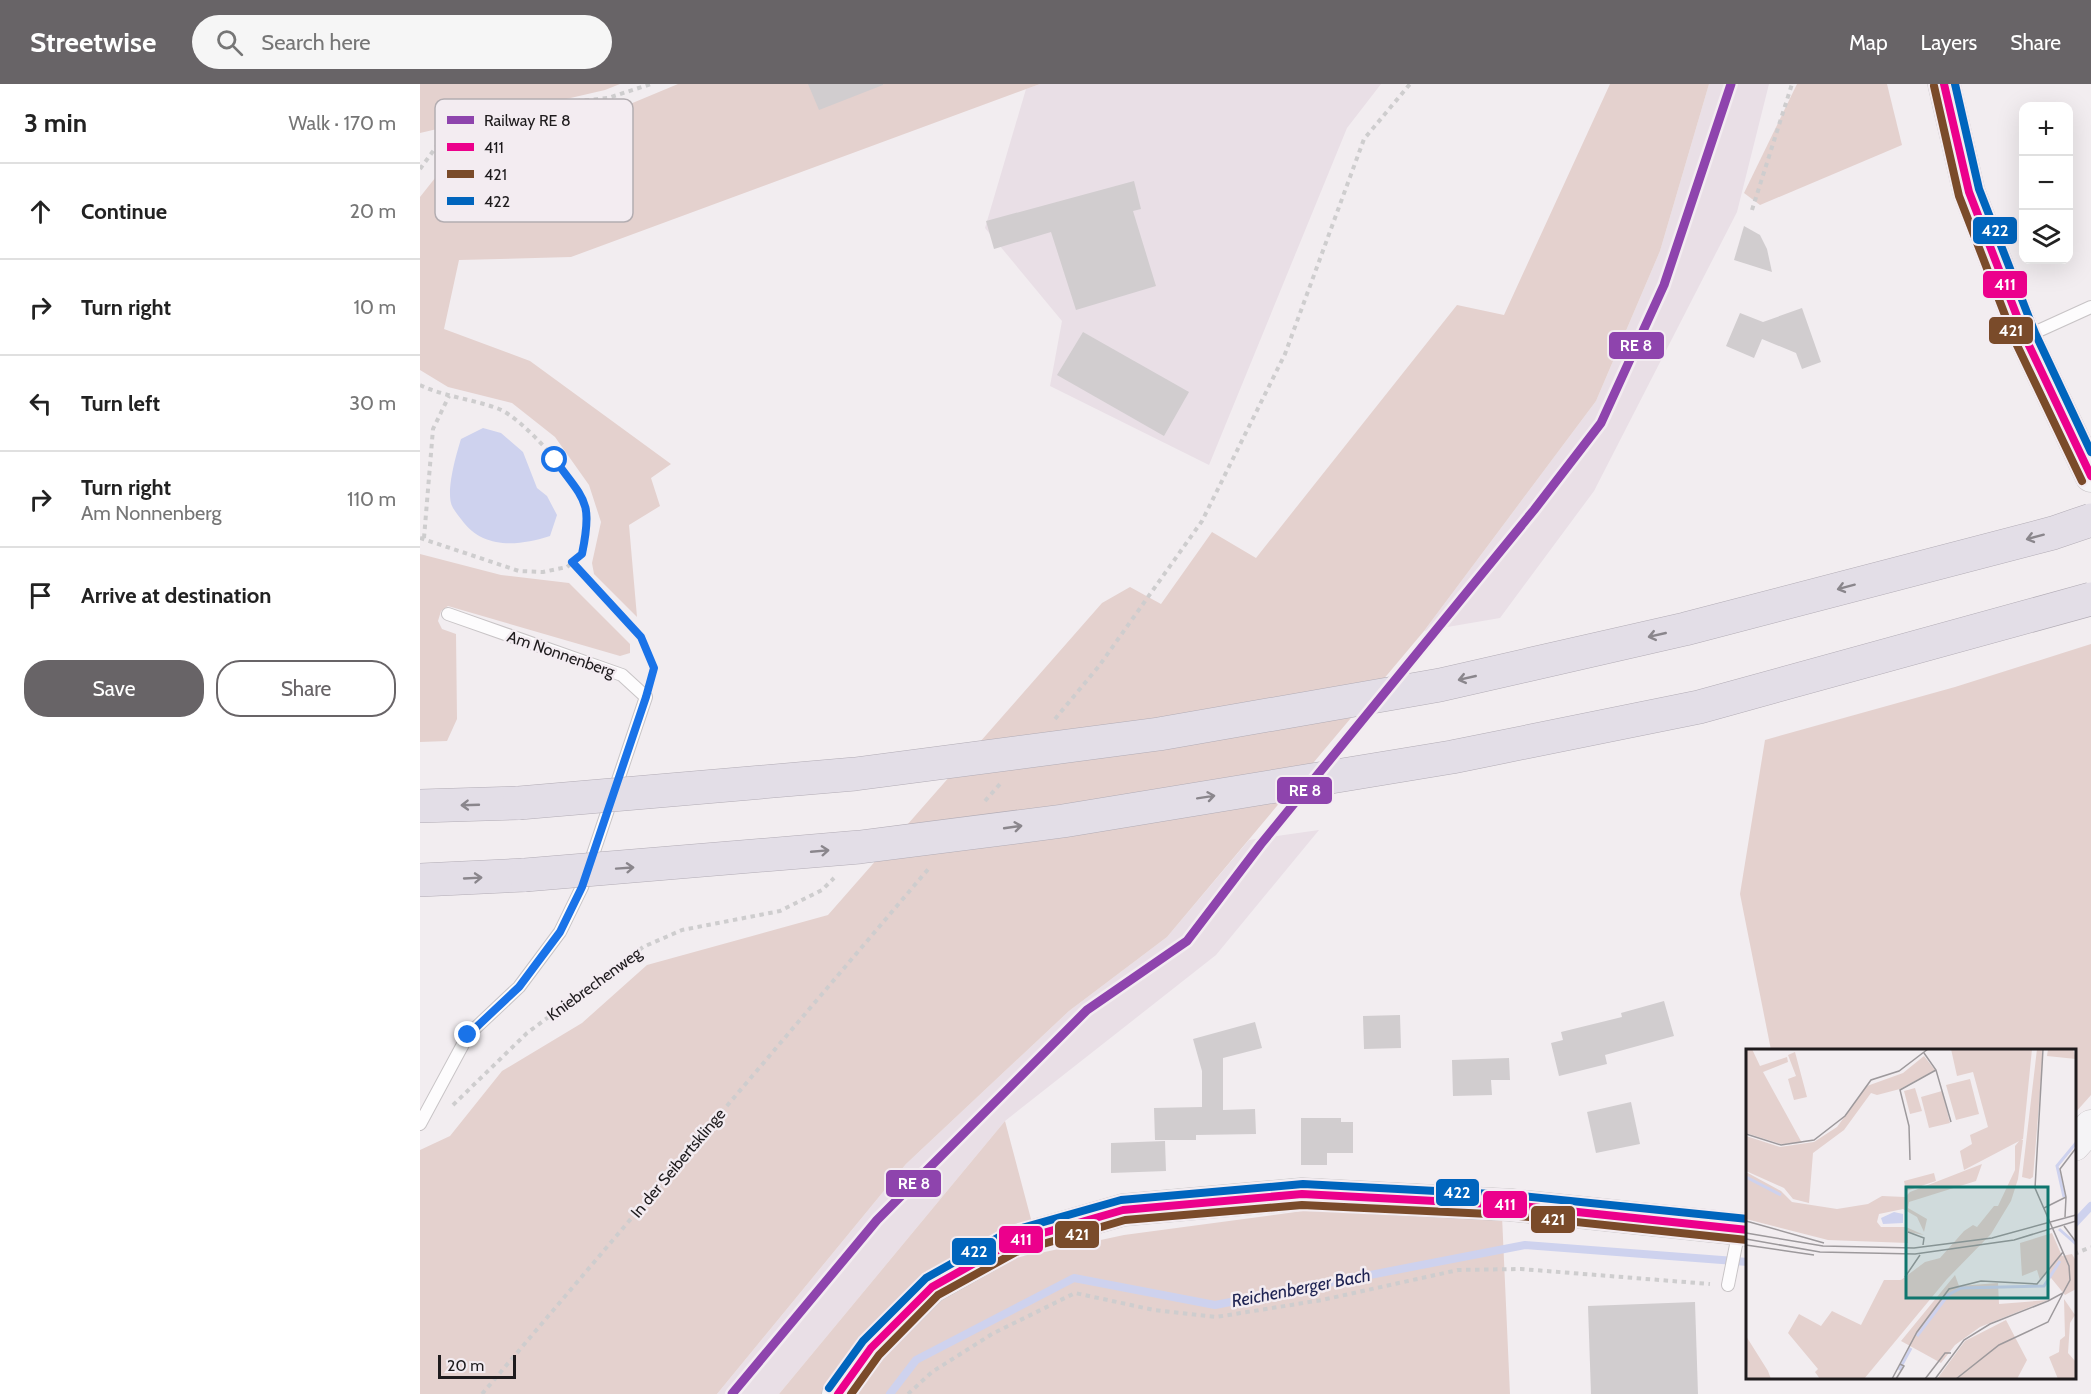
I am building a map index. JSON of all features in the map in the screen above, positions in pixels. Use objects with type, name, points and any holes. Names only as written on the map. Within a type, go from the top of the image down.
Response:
[{"type":"highway","points":[[420,806],[519,803],[866,772],[1159,734],[1440,685],[1685,629],[2053,533],[2091,520]]},
{"type":"highway","points":[[420,880],[525,875],[860,848],[1063,821],[1452,757],[1699,707],[2091,599]]},
{"type":"main road","points":[[1944,84],[1962,195],[2025,337],[2091,476]]},
{"type":"main road","points":[[2076,1144],[2091,1126]]},
{"type":"main road","points":[[838,1394],[871,1348],[932,1287],[1012,1242],[1124,1210],[1302,1194],[1511,1205],[1741,1234]]},
{"type":"lane","points":[[2025,337],[2091,306]]},
{"type":"lane","name":"Am Nonnenberg","points":[[448,614],[622,675],[646,697]]},
{"type":"lane","points":[[420,1124],[468,1035],[519,987],[560,932],[582,887],[646,697]]},
{"type":"lane","points":[[1729,1282],[1741,1234]]},
{"type":"path","points":[[599,99],[651,84]]},
{"type":"path","points":[[1126,628],[1202,521],[1285,354],[1364,139],[1410,84]]},
{"type":"path","points":[[1752,210],[1792,84]]},
{"type":"path","points":[[420,169],[435,148]]},
{"type":"path","points":[[420,385],[449,396],[501,410],[530,431],[574,485],[588,509],[582,554],[567,567],[543,572],[519,571],[422,538],[433,429],[449,396]]},
{"type":"path","points":[[572,562],[641,637],[654,668],[646,697]]},
{"type":"path","points":[[976,802],[987,799]]},
{"type":"path","name":"Kniebrechenweg","points":[[452,1106],[475,1086],[527,1032],[643,947],[682,930],[780,911],[822,890],[838,874]]},
{"type":"path","name":"In der Seibertsklinge","points":[[482,1394],[875,933]]},
{"type":"path","points":[[2076,1253],[2091,1247]]},
{"type":"path","points":[[908,1394],[932,1372],[992,1334],[1075,1293],[1154,1310],[1216,1317],[1322,1300],[1458,1270],[1521,1269],[1729,1282]]},
{"type":"shaded area","points":[[420,84],[620,84],[566,99],[435,99],[435,130],[420,133]]},
{"type":"shaded area","points":[[678,84],[1040,84],[571,257],[459,260],[444,329],[530,361],[671,464],[651,478],[660,506],[629,525],[637,617],[594,574],[592,563],[601,522],[589,485],[555,437],[512,403],[448,387],[420,370],[420,197],[435,178],[435,222],[633,222],[633,103]]},
{"type":"shaded area","points":[[1040,84],[1381,84],[1347,128],[1209,465],[1050,386],[1062,321],[985,228],[1026,89]]},
{"type":"shaded area","points":[[1610,84],[1709,84],[1660,251],[1596,401],[1424,631],[1167,937],[1069,1011],[906,1164],[717,1394],[420,1394],[420,1150],[450,1136],[502,1071],[582,1023],[647,965],[828,915],[1102,603],[1130,587],[1161,604],[1212,532],[1256,558],[1457,305],[1504,315]]},
{"type":"shaded area","points":[[1709,84],[1769,84],[1737,212],[1594,491],[1500,618],[1424,631],[1596,401],[1660,251]]},
{"type":"shaded area","points":[[1797,84],[1887,84],[1902,145],[1760,205],[1744,193]]},
{"type":"shaded area","points":[[420,554],[501,575],[569,583],[630,644],[630,653],[620,656],[448,606],[441,611],[438,621],[442,629],[456,634],[457,719],[447,741],[420,742]]},
{"type":"shaded area","points":[[2091,644],[2091,1095],[2076,1112],[2076,1049],[1771,1049],[1740,894],[1765,740],[1955,687]]},
{"type":"shaded area","points":[[1319,830],[1216,955],[1005,1121],[779,1394],[717,1394],[906,1164],[1069,1011],[1167,937],[1249,840]]},
{"type":"shaded area","points":[[1005,1121],[1040,1253],[1124,1235],[1303,1211],[1502,1216],[1510,1394],[779,1394]]},
{"type":"water","points":[[483,428],[501,433],[523,452],[537,488],[547,496],[557,515],[550,536],[514,543],[490,541],[470,529],[454,509],[451,503],[450,488],[461,439]]},
{"type":"building","points":[[808,84],[883,84],[883,85],[819,110]]},
{"type":"building","points":[[1134,181],[1141,209],[1133,211],[1156,286],[1076,310],[1051,232],[994,249],[986,221]]},
{"type":"building","points":[[1744,226],[1760,235],[1767,249],[1772,272],[1734,260]]},
{"type":"building","points":[[1802,308],[1821,362],[1802,369],[1796,353],[1762,339],[1754,358],[1726,346],[1740,313],[1763,322]]},
{"type":"building","points":[[1083,332],[1189,392],[1164,436],[1057,375]]},
{"type":"building","points":[[1664,1001],[1674,1036],[1605,1055],[1607,1064],[1559,1076],[1551,1043],[1563,1040],[1561,1032],[1622,1017],[1621,1013]]},
{"type":"building","points":[[1400,1015],[1401,1048],[1364,1049],[1363,1016]]},
{"type":"building","points":[[1255,1022],[1262,1048],[1223,1058],[1223,1110],[1255,1109],[1256,1134],[1196,1135],[1196,1140],[1155,1140],[1154,1108],[1202,1107],[1202,1071],[1193,1039]]},
{"type":"building","points":[[1509,1058],[1510,1080],[1491,1080],[1492,1095],[1453,1096],[1452,1060]]},
{"type":"building","points":[[1631,1102],[1640,1144],[1596,1153],[1587,1112]]},
{"type":"building","points":[[1301,1118],[1341,1118],[1341,1122],[1353,1122],[1353,1153],[1327,1153],[1327,1165],[1301,1165]]},
{"type":"building","points":[[1165,1141],[1166,1171],[1111,1173],[1111,1143]]},
{"type":"building","points":[[1695,1302],[1698,1394],[1591,1394],[1588,1306]]},
{"type":"waterway","name":"Reichenberger Bach","points":[[2076,1222],[2091,1206]]},
{"type":"waterway","name":"Reichenberger Bach","points":[[890,1394],[916,1360],[1074,1278],[1215,1305],[1525,1245],[1746,1262]]},
{"type":"transit line","points":[[732,1394],[877,1220],[1087,1010],[1187,941],[1261,844],[1534,510],[1601,423],[1664,285],[1731,84]]},
{"type":"transit line","name":"411","points":[[1944,84],[1969,192],[2025,337],[2091,476]]},
{"type":"transit line","name":"422","points":[[1955,84],[1979,189],[2035,333],[2091,452]]},
{"type":"transit line","name":"421","points":[[1934,86],[1959,196],[2015,341],[2082,481]]},
{"type":"transit line","name":"422","points":[[829,1388],[863,1341],[926,1278],[1008,1232],[1121,1200],[1303,1184],[1512,1195],[1746,1219]]},
{"type":"transit line","name":"411","points":[[838,1394],[871,1348],[932,1287],[1012,1242],[1123,1210],[1302,1194],[1511,1205],[1746,1230]]},
{"type":"transit line","name":"421","points":[[851,1394],[879,1355],[938,1295],[1016,1252],[1125,1220],[1302,1205],[1510,1215],[1746,1240]]},
{"type":"route","points":[[468,1035],[519,987],[560,932],[582,887],[654,668],[641,637],[572,562],[582,554],[588,509],[555,460]]}]
